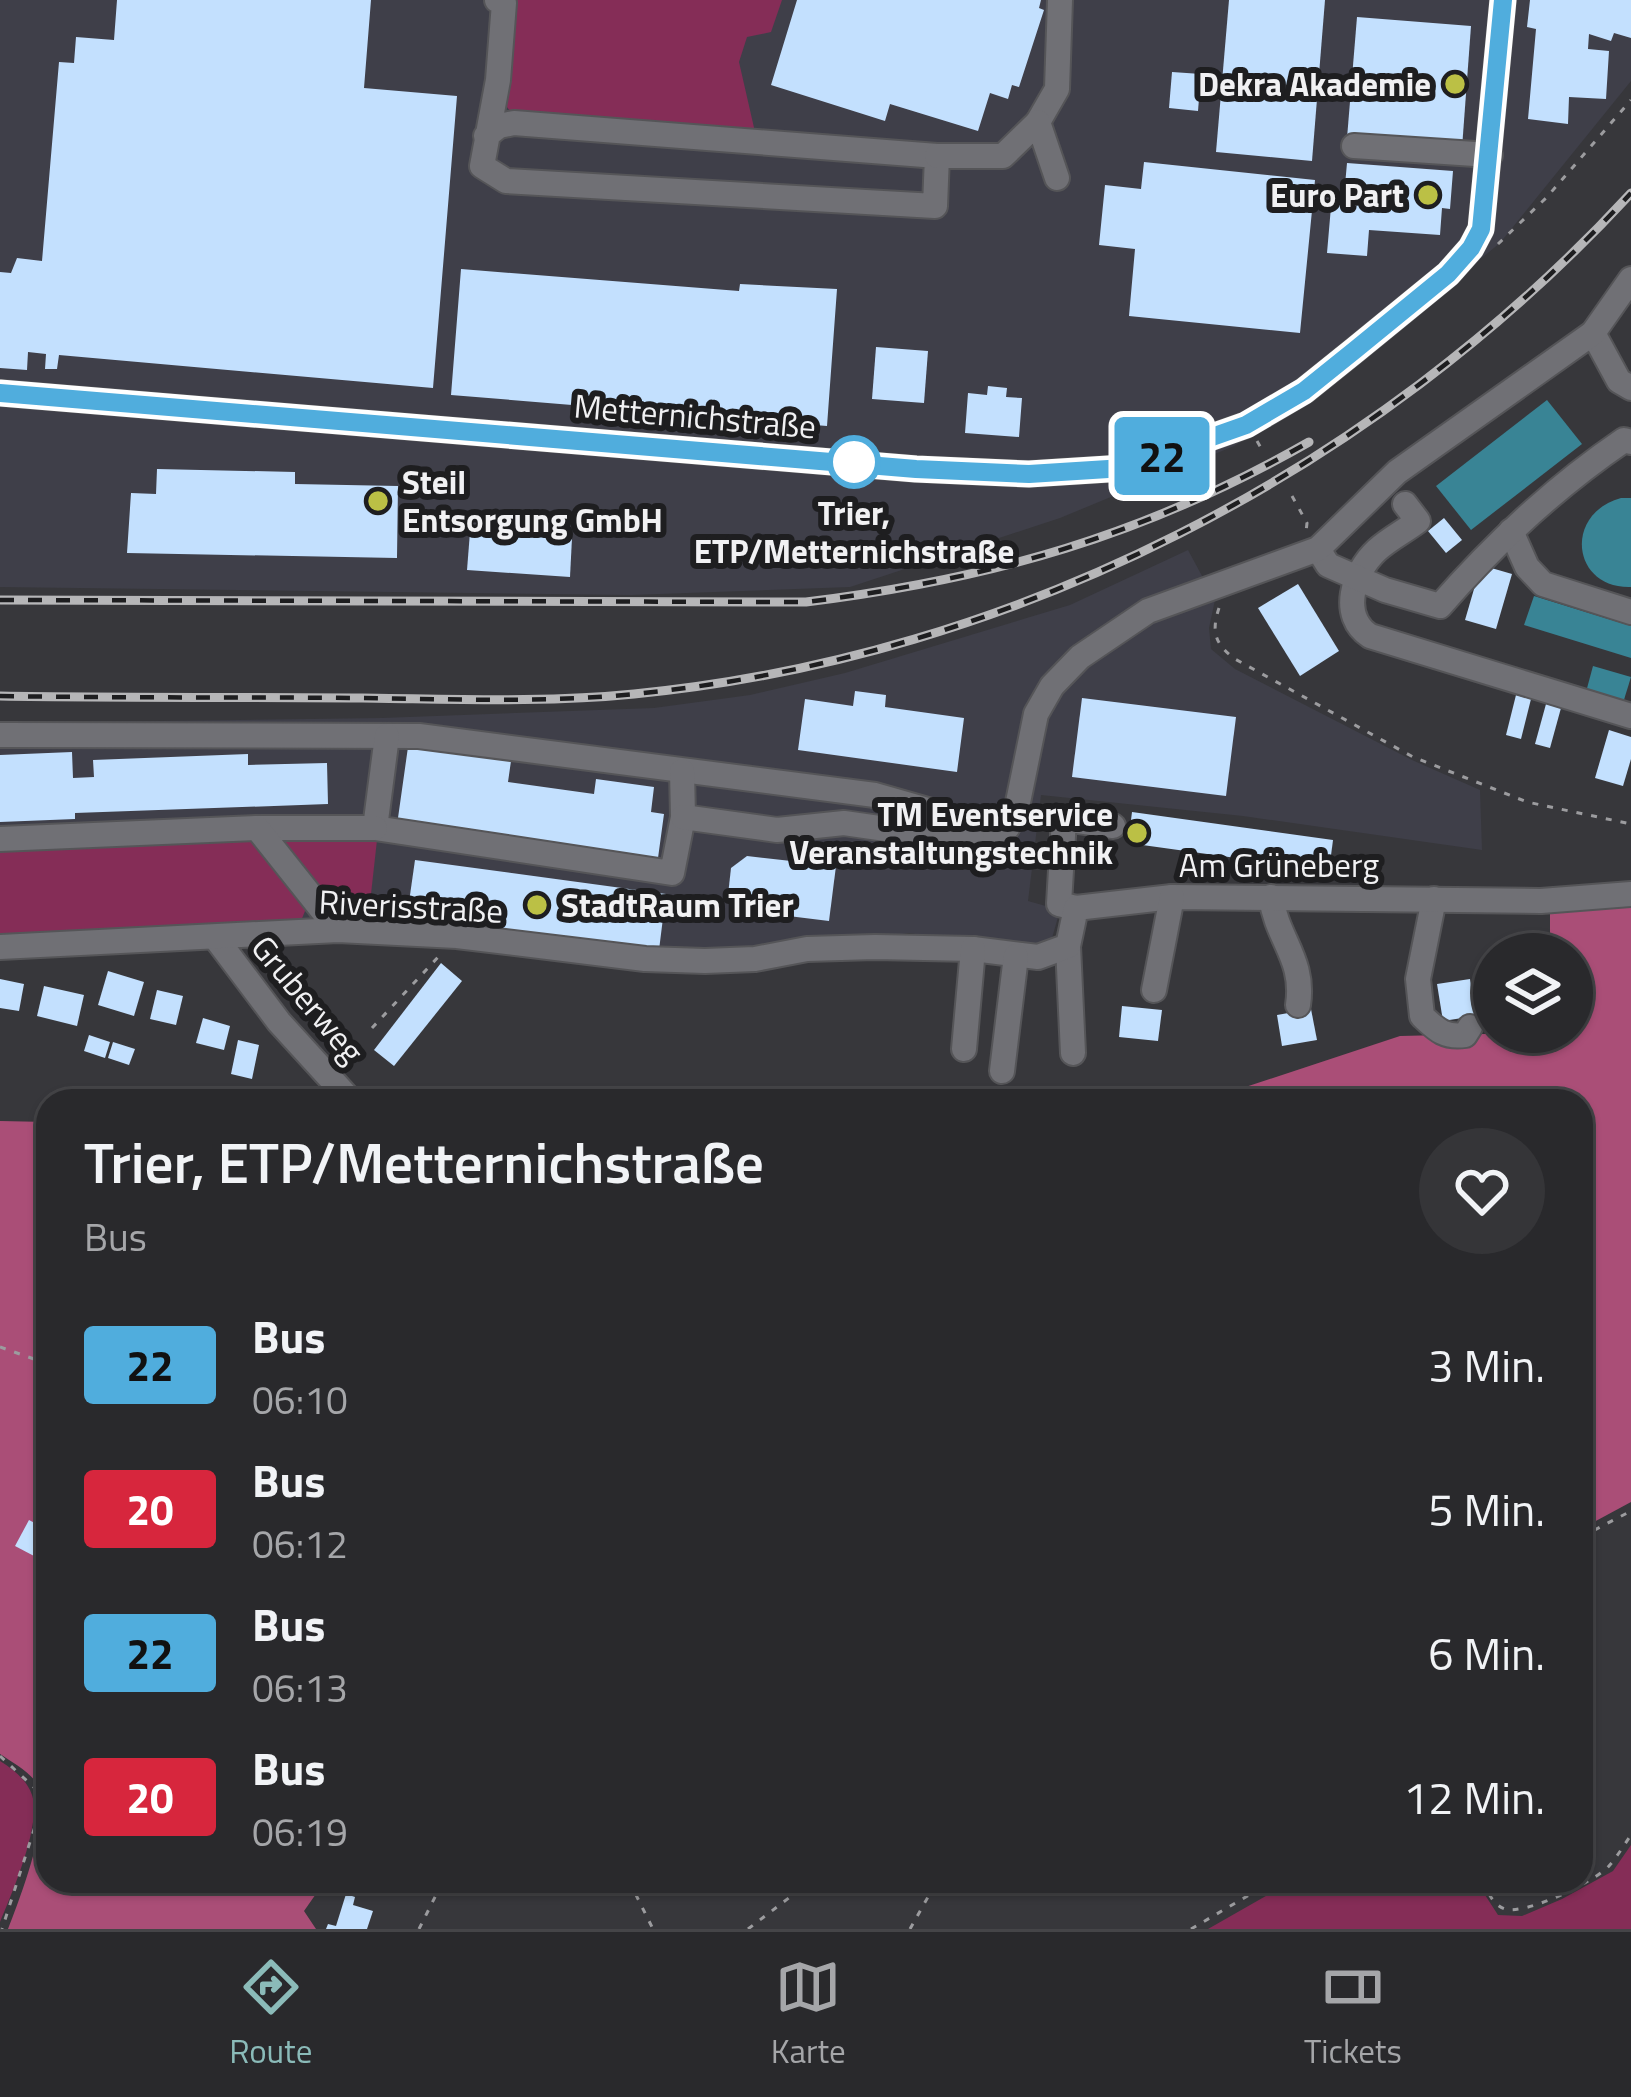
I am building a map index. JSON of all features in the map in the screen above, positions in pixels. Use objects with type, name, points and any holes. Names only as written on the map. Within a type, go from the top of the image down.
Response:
[{"type":"street","points":[[497,0],[504,4],[498,80],[482,166],[506,181],[935,206],[937,156]]},
{"type":"street","points":[[486,136],[514,123],[937,156],[1003,156],[1038,122],[1057,88],[1060,0]]},
{"type":"street","points":[[1464,257],[1485,217],[1503,0]]},
{"type":"street","points":[[1038,122],[1057,178]]},
{"type":"street","points":[[1354,146],[1490,155]]},
{"type":"street","name":"Metternichstraße","points":[[0,393],[916,469],[1029,474],[1099,471],[1197,445],[1286,403],[1464,257]]},
{"type":"street","points":[[683,817],[777,830],[844,823],[935,836],[994,836],[1012,822],[1029,732],[1064,671],[1127,622],[1309,545],[1397,472],[1593,333],[1631,278]]},
{"type":"street","points":[[1593,333],[1619,381],[1631,388]]},
{"type":"street","points":[[1309,545],[1328,566],[1440,606],[1511,531],[1629,435]]},
{"type":"street","points":[[1405,504],[1418,521],[1375,552],[1357,578],[1351,613],[1359,629],[1631,716]]},
{"type":"street","points":[[1511,531],[1527,566],[1543,584],[1631,612]]},
{"type":"street","points":[[0,735],[419,736],[906,801],[976,837]]},
{"type":"street","points":[[374,828],[387,736]]},
{"type":"street","points":[[0,838],[374,828],[671,873],[683,817],[682,771]]},
{"type":"street","points":[[1073,1053],[1068,946],[1076,908],[1059,904],[1064,819],[1113,826]]},
{"type":"street","points":[[257,828],[338,930]]},
{"type":"street","name":"Am Grüneberg","points":[[1076,908],[1172,897],[1541,901],[1631,894]]},
{"type":"street","points":[[1154,990],[1172,897]]},
{"type":"street","points":[[1271,897],[1274,918],[1300,969],[1298,1005]]},
{"type":"street","points":[[1434,899],[1418,979],[1422,1016],[1441,1034],[1465,1035],[1470,1028]]},
{"type":"street","name":"Riverisstraße","points":[[0,946],[338,930],[457,936],[645,959],[705,961],[755,959],[818,948],[967,949]]},
{"type":"street","name":"Gruberweg","points":[[215,938],[279,1022],[340,1089]]},
{"type":"street","points":[[964,1049],[967,949],[1038,957],[1068,946]]},
{"type":"street","points":[[1002,1071],[1016,956]]},
{"type":"path","points":[[1464,257],[1500,243],[1631,100]]},
{"type":"path","points":[[1292,496],[1307,523],[1309,545]]},
{"type":"path","points":[[1216,586],[1221,598],[1214,626],[1216,641],[1259,675],[1430,764],[1527,802],[1631,824]]},
{"type":"path","points":[[372,1028],[457,936]]},
{"type":"path","points":[[0,1347],[36,1360]]},
{"type":"path","points":[[1593,1531],[1631,1511]]},
{"type":"path","points":[[0,1756],[36,1789]]},
{"type":"path","points":[[2,1929],[36,1823]]},
{"type":"path","points":[[1593,1877],[1607,1869],[1631,1835]]},
{"type":"path","points":[[419,1929],[437,1893]]},
{"type":"path","points":[[634,1893],[653,1929]]},
{"type":"path","points":[[748,1929],[795,1893]]},
{"type":"path","points":[[910,1929],[930,1893]]},
{"type":"path","points":[[1191,1929],[1252,1893]]},
{"type":"path","points":[[1488,1893],[1503,1909],[1519,1910],[1564,1893]]},
{"type":"shaded area","points":[[0,0],[1631,0],[1631,81],[1500,243],[1290,414],[1234,446],[1060,518],[850,587],[631,595],[0,587]]},
{"type":"shaded area","points":[[511,0],[782,0],[771,32],[747,37],[739,62],[755,132],[511,112],[502,101]]},
{"type":"shaded area","points":[[1188,550],[1215,600],[1209,628],[1211,649],[1235,669],[1480,790],[1482,850],[1243,816],[1041,795],[1028,901],[1060,910],[1048,952],[909,933],[752,956],[446,933],[0,940],[0,723],[382,718],[654,708],[750,695],[845,673],[1070,605]]},
{"type":"shaded area","points":[[245,835],[307,906],[301,921],[8,938],[0,933],[0,847]]},
{"type":"shaded area","points":[[281,838],[377,840],[368,921],[344,918],[280,845]]},
{"type":"shaded area","points":[[1631,900],[1631,1502],[1593,1523],[1593,1089],[1239,1089],[1400,1036],[1473,1034],[1473,1053],[1593,1053],[1593,933],[1550,933],[1550,908]]},
{"type":"shaded area","points":[[0,1121],[36,1122],[36,1782],[0,1754]]},
{"type":"shaded area","points":[[0,1761],[27,1784],[34,1808],[24,1859],[0,1922]]},
{"type":"shaded area","points":[[36,1844],[36,1893],[317,1893],[304,1911],[316,1929],[8,1929]]},
{"type":"shaded area","points":[[1631,1845],[1631,1929],[1208,1929],[1271,1893],[1484,1893],[1498,1915],[1522,1916],[1573,1893],[1593,1893],[1593,1882],[1613,1871]]},
{"type":"water","points":[[1547,400],[1582,444],[1471,530],[1436,486]]},
{"type":"water","points":[[1631,498],[1631,587],[1596,576],[1582,549],[1590,519],[1602,506]]},
{"type":"water","points":[[1534,596],[1631,626],[1631,658],[1524,625]]},
{"type":"water","points":[[1593,666],[1631,677],[1623,703],[1586,692]]},
{"type":"building","points":[[117,0],[371,0],[364,88],[457,96],[433,388],[59,355],[57,369],[45,369],[46,354],[28,352],[27,370],[0,368],[0,272],[11,273],[17,258],[42,261],[59,62],[74,63],[76,37],[114,40]]},
{"type":"building","points":[[797,0],[1041,0],[1039,8],[1044,10],[1019,87],[1012,85],[1008,99],[990,93],[978,131],[890,104],[885,121],[771,85]]},
{"type":"building","points":[[1229,0],[1325,0],[1312,161],[1216,152]]},
{"type":"building","points":[[1530,0],[1631,0],[1631,38],[1614,33],[1611,41],[1589,34],[1588,49],[1609,51],[1606,99],[1569,97],[1568,124],[1528,119],[1536,29],[1527,27]]},
{"type":"building","points":[[1357,17],[1471,26],[1462,148],[1347,138]]},
{"type":"building","points":[[1172,72],[1201,74],[1198,111],[1169,108]]},
{"type":"building","points":[[1144,162],[1315,180],[1300,333],[1129,316],[1135,249],[1099,245],[1105,185],[1141,189]]},
{"type":"building","points":[[1347,163],[1453,171],[1450,209],[1442,208],[1440,235],[1369,230],[1367,256],[1327,253],[1332,195],[1344,196]]},
{"type":"building","points":[[461,269],[739,291],[740,284],[837,289],[827,426],[451,395]]},
{"type":"building","points":[[876,347],[928,351],[924,403],[872,399]]},
{"type":"building","points":[[988,386],[1007,388],[1006,397],[1022,398],[1019,437],[965,433],[968,393],[987,395]]},
{"type":"building","points":[[157,469],[295,472],[295,484],[398,486],[397,558],[127,553],[131,493],[156,494]]},
{"type":"building","points":[[1444,518],[1462,540],[1446,553],[1428,531]]},
{"type":"building","points":[[470,532],[572,538],[570,577],[467,570]]},
{"type":"building","points":[[1481,565],[1512,574],[1496,629],[1465,620]]},
{"type":"building","points":[[1298,584],[1339,651],[1300,676],[1258,608]]},
{"type":"building","points":[[855,691],[886,695],[885,707],[964,718],[957,772],[798,750],[805,699],[853,706]]},
{"type":"building","points":[[1516,695],[1531,699],[1521,739],[1506,735]]},
{"type":"building","points":[[1082,698],[1236,717],[1226,796],[1072,777]]},
{"type":"building","points":[[1546,704],[1561,708],[1550,748],[1535,744]]},
{"type":"building","points":[[1609,730],[1631,737],[1623,786],[1595,778]]},
{"type":"building","points":[[408,747],[511,761],[508,782],[594,794],[596,779],[654,787],[651,812],[664,814],[658,858],[514,842],[515,836],[500,834],[500,839],[397,825]]},
{"type":"building","points":[[72,752],[73,778],[94,777],[93,760],[248,754],[248,765],[327,763],[328,804],[75,813],[75,819],[0,822],[0,755]]},
{"type":"building","points":[[1132,812],[1333,840],[1329,871],[1128,843]]},
{"type":"building","points":[[927,842],[934,850],[932,860],[914,861],[911,851],[917,843]]},
{"type":"building","points":[[747,856],[836,866],[829,921],[740,910],[728,895],[731,868]]},
{"type":"building","name":"StadtRaum Trier","points":[[415,860],[666,894],[659,950],[407,916]]},
{"type":"building","points":[[441,963],[462,981],[394,1066],[374,1050]]},
{"type":"building","points":[[108,971],[144,982],[134,1016],[98,1005]]},
{"type":"building","points":[[0,979],[24,984],[19,1011],[0,1008]]},
{"type":"building","points":[[1470,979],[1473,1016],[1443,1021],[1437,984]]},
{"type":"building","points":[[44,986],[84,995],[77,1026],[37,1016]]},
{"type":"building","points":[[157,990],[183,996],[176,1025],[150,1019]]},
{"type":"building","points":[[1122,1006],[1162,1010],[1158,1041],[1119,1037]]},
{"type":"building","points":[[1311,1009],[1317,1040],[1282,1046],[1277,1015]]},
{"type":"building","points":[[203,1018],[230,1026],[224,1050],[196,1043]]},
{"type":"building","points":[[89,1035],[110,1042],[105,1058],[84,1051]]},
{"type":"building","points":[[238,1040],[259,1045],[252,1079],[231,1074]]},
{"type":"building","points":[[113,1042],[135,1049],[129,1065],[108,1058]]},
{"type":"building","points":[[29,1520],[36,1524],[34,1556],[15,1546]]},
{"type":"building","points":[[346,1894],[355,1897],[353,1905],[373,1911],[367,1929],[326,1929],[328,1924],[336,1926]]},
{"type":"railway","points":[[0,696],[600,697],[775,673],[914,639],[1048,593],[1178,534],[1303,464],[1420,384],[1530,293],[1631,193]]},
{"type":"railway","points":[[0,600],[806,602],[940,580],[1066,548],[1188,503],[1309,442]]},
{"type":"bus line","name":"22","points":[[0,393],[916,469],[1029,474],[1124,468],[1197,445],[1286,403],[1464,257],[1485,217],[1503,0]]},
{"type":"place","name":"Dekra Akademie","points":[[1455,84]]},
{"type":"place","name":"Euro Part","points":[[1428,195]]},
{"type":"place","name":"Trier, ETP/Metternichstraße","points":[[854,462]]},
{"type":"place","name":"Steil Entsorgung GmbH","points":[[378,501]]},
{"type":"place","name":"TM Eventservice Veranstaltungstechnik","points":[[1137,833]]},
{"type":"place","name":"StadtRaum Trier","points":[[537,905]]}]
